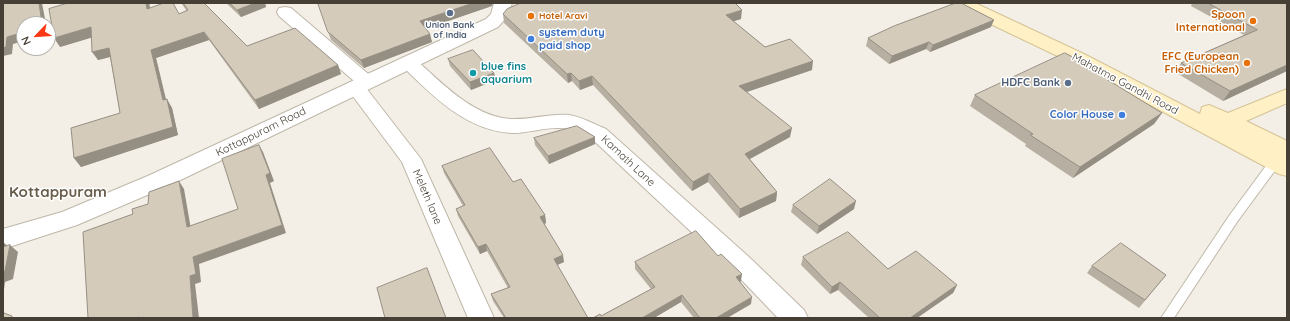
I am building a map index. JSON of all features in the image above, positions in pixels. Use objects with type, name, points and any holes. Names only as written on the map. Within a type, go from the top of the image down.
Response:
[{"type":"main road","name":"Mahatma Gandhi Road","points":[[961,3],[1222,127]]},
{"type":"main road","name":"Mahatma Gandhi Road","points":[[981,3],[1283,160]]},
{"type":"main road","points":[[1222,127],[1287,94]]},
{"type":"street","name":"Kottappuram Road","points":[[3,239],[68,219],[158,181],[492,23],[499,16],[503,3]]},
{"type":"street","name":"Meleth lane","points":[[286,12],[360,85],[411,159],[481,318]]},
{"type":"street","name":"Kamath Lane","points":[[408,62],[444,94],[472,114],[494,123],[511,126],[570,122],[599,134],[741,264],[795,318]]},
{"type":"lane","points":[[1167,318],[1233,219],[1283,160]]},
{"type":"building","points":[[3,3],[39,3],[41,16],[16,16],[16,34],[7,37],[6,47],[3,48]]},
{"type":"building","points":[[68,3],[146,3],[147,9],[164,3],[173,3],[179,14],[188,10],[183,3],[204,3],[247,46],[295,28],[338,65],[255,100],[204,32],[151,50],[163,100],[167,99],[173,127],[74,158],[71,128],[120,113],[109,48],[92,52],[91,27],[56,37],[56,16],[50,16],[49,9]]},
{"type":"building","points":[[230,3],[255,3],[237,10]]},
{"type":"building","points":[[318,3],[473,3],[420,21],[430,34],[361,60],[328,32]]},
{"type":"building","points":[[521,3],[735,3],[742,10],[726,15],[765,47],[790,39],[813,61],[739,86],[792,128],[745,154],[777,192],[740,209],[709,173],[693,182],[592,76],[579,81],[571,73],[567,74],[503,14],[507,9]]},
{"type":"building","points":[[956,3],[961,3],[994,20],[933,45],[929,42],[892,56],[868,38],[894,26]]},
{"type":"building","points":[[1208,3],[1287,3],[1287,65],[1230,91],[1181,63],[1257,30]]},
{"type":"building","points":[[473,50],[494,73],[470,82],[448,59]]},
{"type":"building","points":[[1065,53],[1113,78],[1108,80],[1162,113],[1080,167],[1030,135],[1033,134],[975,95]]},
{"type":"building","points":[[577,126],[595,137],[548,156],[534,138]]},
{"type":"building","points":[[259,145],[270,173],[266,175],[282,225],[193,257],[196,274],[190,276],[193,318],[88,318],[83,232],[133,214],[132,209],[148,204],[149,192],[179,181],[187,227],[238,209],[222,159]]},
{"type":"building","points":[[490,148],[513,182],[521,179],[545,215],[540,217],[563,255],[554,259],[588,318],[506,318],[491,294],[510,287],[486,244],[478,247],[456,209],[465,205],[442,166]]},
{"type":"building","points":[[830,179],[856,201],[819,226],[793,205]]},
{"type":"building","points":[[696,231],[718,256],[721,254],[742,274],[736,277],[752,297],[716,318],[700,318],[682,295],[642,318],[593,318],[600,314],[601,316],[655,287],[635,262]]},
{"type":"building","points":[[848,232],[888,269],[916,251],[957,285],[910,318],[880,318],[840,282],[832,287],[803,257]]},
{"type":"building","points":[[1121,243],[1166,275],[1145,300],[1092,266]]},
{"type":"building","points":[[10,245],[5,271],[3,272],[3,247]]},
{"type":"building","points":[[427,268],[446,318],[385,318],[377,288]]},
{"type":"building","points":[[4,313],[12,316],[12,318],[3,318]]},
{"type":"place","name":"Union Bank of India","points":[[450,13]]},
{"type":"place","name":"Hotel Aravi","points":[[531,16]]},
{"type":"place","name":"Spoon International","points":[[1253,21]]},
{"type":"place","name":"system duty paid shop","points":[[531,39]]},
{"type":"place","name":"EFC (European Fried Chicken)","points":[[1247,63]]},
{"type":"place","name":"blue fins aquarium","points":[[473,73]]},
{"type":"place","name":"HDFC Bank","points":[[1068,83]]},
{"type":"place","name":"Color House","points":[[1122,115]]},
{"type":"district","name":"Kottappuram","points":[[58,192]]}]
